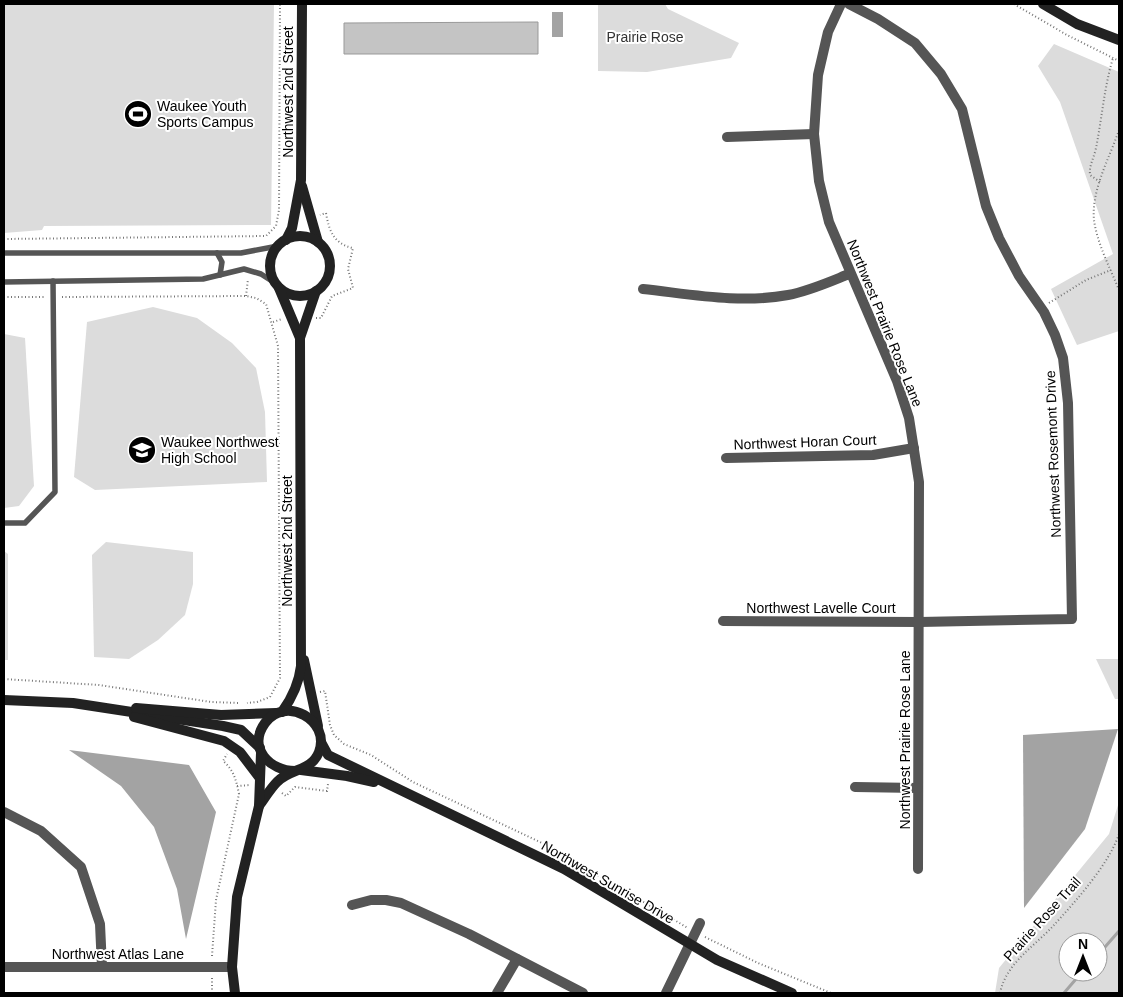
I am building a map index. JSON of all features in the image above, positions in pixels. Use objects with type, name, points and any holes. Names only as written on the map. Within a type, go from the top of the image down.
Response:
[{"type":"street","name":"Northwest 2nd Street","points":[[300,338],[270,264],[292,228],[301,180],[302,4]]},
{"type":"street","name":"Northwest Prairie Rose Lane","points":[[841,4],[828,32],[818,75],[814,134],[819,181],[829,222],[849,274],[897,381],[909,418],[914,448],[920,502],[918,869]]},
{"type":"street","name":"Northwest Rosemont Drive","points":[[850,4],[914,42],[941,74],[962,109],[986,206],[999,238],[1019,276],[1041,308],[1055,335],[1063,358],[1066,380],[1072,619]]},
{"type":"street","points":[[1043,4],[1077,24],[1119,40]]},
{"type":"street","points":[[727,137],[814,134]]},
{"type":"street","name":"Northwest 2nd Street","points":[[280,712],[300,678],[302,654],[300,338],[316,291],[325,282],[330,264],[328,254],[318,242],[301,180]]},
{"type":"street","points":[[282,243],[296,236],[306,237],[318,242]]},
{"type":"street","points":[[642,288],[715,297],[751,298],[787,295],[818,287],[849,274]]},
{"type":"street","points":[[277,285],[291,295],[301,296],[316,291]]},
{"type":"street","name":"Northwest Horan Court","points":[[726,458],[873,455],[914,448]]},
{"type":"street","name":"Northwest Lavelle Court","points":[[723,621],[920,622],[1072,619]]},
{"type":"street","name":"Northwest 2nd Street","points":[[302,654],[321,738]]},
{"type":"street","points":[[4,700],[73,703],[233,728],[247,734],[275,768],[298,771]]},
{"type":"street","points":[[120,709],[146,707],[221,715],[292,710],[306,715],[317,726],[321,738],[316,758],[298,771],[277,781],[259,806]]},
{"type":"street","points":[[120,709],[137,719],[224,741],[240,752],[259,777]]},
{"type":"street","points":[[235,993],[232,967],[237,897],[259,806],[260,732],[265,723],[280,712]]},
{"type":"street","name":"Northwest Sunrise Drive","points":[[321,738],[328,755],[564,869],[690,945],[755,978],[792,993]]},
{"type":"street","name":"Northwest Sunrise Drive","points":[[298,771],[347,776],[410,796]]},
{"type":"street","points":[[855,787],[918,788]]},
{"type":"street","points":[[4,812],[41,831],[81,867],[100,924],[102,967]]},
{"type":"street","points":[[352,905],[371,900],[386,900],[423,912],[583,993]]},
{"type":"street","points":[[666,993],[700,923]]},
{"type":"street","points":[[497,993],[517,959]]},
{"type":"street","name":"Northwest Atlas Lane","points":[[4,967],[232,967]]},
{"type":"lane","points":[[4,253],[241,253],[282,243]]},
{"type":"lane","points":[[217,253],[222,262],[220,275]]},
{"type":"lane","points":[[4,282],[203,279],[244,269],[261,274],[277,285]]},
{"type":"lane","points":[[4,523],[25,523],[55,492],[54,281]]},
{"type":"path","points":[[4,238],[266,236],[276,226],[279,210],[280,4]]},
{"type":"path","points":[[1014,4],[1066,35],[1119,61]]},
{"type":"path","points":[[1100,182],[1090,175],[1090,168],[1096,150],[1104,86],[1113,58]]},
{"type":"path","points":[[1119,130],[1100,182],[1094,218],[1119,290]]},
{"type":"path","points":[[321,318],[332,296],[352,288],[348,270],[353,248],[345,246],[334,239],[329,228],[326,213]]},
{"type":"path","points":[[1041,308],[1086,280],[1111,270]]},
{"type":"path","points":[[4,298],[246,296],[256,298],[266,304],[278,346],[280,678],[278,687],[270,697],[257,702],[242,703],[211,702],[99,685],[4,679]]},
{"type":"path","points":[[325,691],[332,730],[334,735],[344,744]]},
{"type":"path","points":[[212,993],[216,900],[239,794],[236,778],[231,768],[223,761]]},
{"type":"path","points":[[286,796],[296,787],[327,791]]},
{"type":"path","name":"Prairie Rose Trail","points":[[1000,993],[1007,974],[1024,953],[1054,926],[1080,895],[1106,859],[1119,834]]},
{"type":"green space","name":"Waukee Youth Sports Campus","points":[[4,4],[274,4],[271,225],[44,226],[42,230],[4,233]]},
{"type":"green space","name":"Prairie Rose","points":[[598,4],[665,4],[668,9],[739,43],[731,58],[647,72],[598,71]]},
{"type":"green space","points":[[1054,44],[1119,72],[1119,331],[1077,345],[1051,289],[1113,254],[1060,102],[1038,66]]},
{"type":"green space","points":[[153,307],[197,318],[232,343],[256,368],[265,412],[267,482],[95,490],[74,477],[87,322]]},
{"type":"green space","points":[[4,334],[25,338],[34,486],[19,506],[4,508]]},
{"type":"green space","points":[[106,542],[193,552],[193,584],[185,615],[158,640],[129,659],[94,657],[92,555]]},
{"type":"green space","points":[[4,551],[8,554],[8,660],[4,660]]},
{"type":"green space","points":[[1096,659],[1119,659],[1119,699],[1115,699]]},
{"type":"green space","points":[[1119,802],[1119,993],[995,993],[999,968],[1109,834]]},
{"type":"shaded area","points":[[552,12],[563,12],[563,37],[552,37]]},
{"type":"shaded area","points":[[1118,729],[1085,829],[1024,908],[1023,735]]},
{"type":"shaded area","points":[[69,750],[189,765],[216,812],[186,939],[177,889],[154,827],[121,786]]},
{"type":"building","points":[[538,22],[538,54],[344,54],[344,23]]},
{"type":"waterway","points":[[1108,944],[1119,931]]},
{"type":"waterway","points":[[1064,993],[1073,982]]},
{"type":"place","name":"Waukee Youth Sports Campus","points":[[138,114]]},
{"type":"place","name":"Waukee Northwest High School","points":[[142,450]]}]
